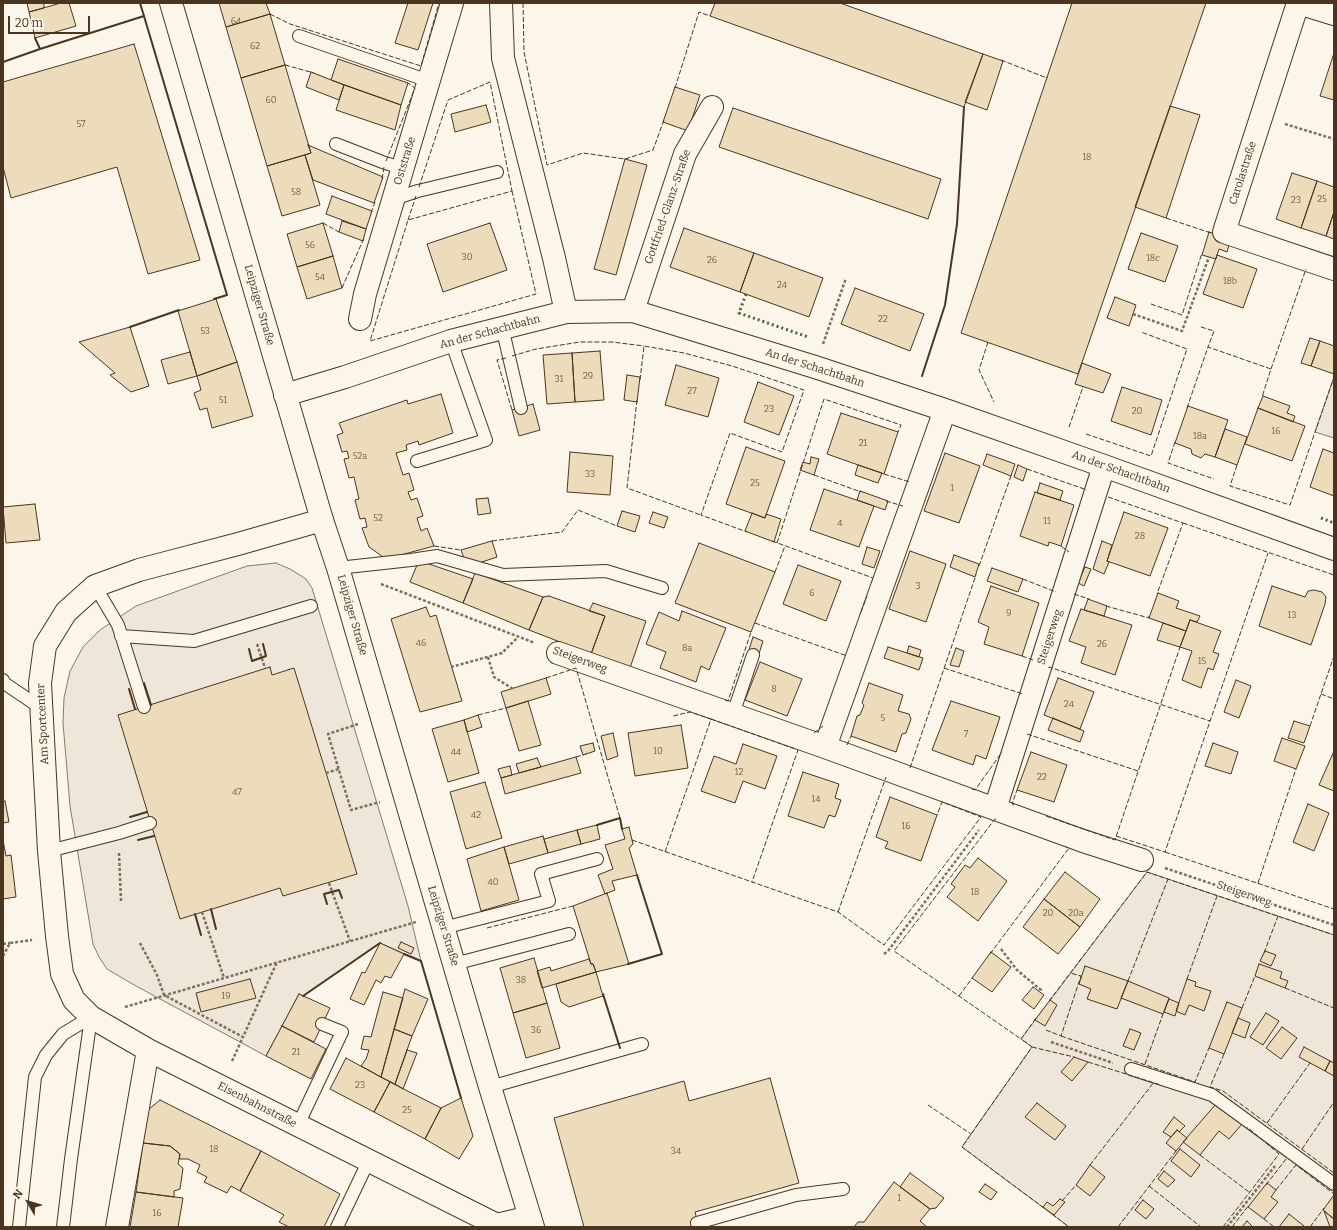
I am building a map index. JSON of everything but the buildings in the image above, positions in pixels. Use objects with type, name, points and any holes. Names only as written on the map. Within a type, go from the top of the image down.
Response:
[{"type":"street","name":"Leipziger Straße","points":[[171,3],[322,520],[338,568],[490,1087],[532,1222]]},
{"type":"street","name":"Oststraße","points":[[360,319],[365,294],[452,3]]},
{"type":"street","points":[[501,3],[503,58],[552,250],[566,312]]},
{"type":"street","name":"Carolastraße","points":[[1334,14],[1298,3],[1224,232],[1334,269]]},
{"type":"street","name":"Gottfried-Glanz-Straße","points":[[633,311],[685,154],[712,107]]},
{"type":"street","name":"An der Schachtbahn","points":[[285,395],[345,377],[451,341],[502,327],[566,312],[633,311],[815,367],[945,410],[1334,549]]},
{"type":"street","points":[[826,747],[945,410]]},
{"type":"street","name":"Steigerweg","points":[[995,809],[1104,466]]},
{"type":"street","name":"Am Sportcenter","points":[[148,1050],[91,1017],[74,1000],[62,974],[49,851],[41,708],[40,683],[45,646],[66,612],[96,586],[139,570],[322,520]]},
{"type":"street","name":"Steigerweg","points":[[558,653],[826,747],[1083,841],[1142,860]]},
{"type":"street","points":[[117,1227],[148,1050]]},
{"type":"street","name":"Eisenbahnstraße","points":[[148,1050],[497,1225],[532,1222]]},
{"type":"lane","points":[[299,36],[429,81]]},
{"type":"lane","points":[[336,144],[385,164],[403,168]]},
{"type":"lane","points":[[393,199],[497,172]]},
{"type":"lane","points":[[502,327],[521,408]]},
{"type":"lane","points":[[417,461],[486,440],[451,341]]},
{"type":"lane","points":[[338,568],[437,556],[503,575],[606,571],[662,588]]},
{"type":"lane","points":[[96,586],[118,625],[144,707]]},
{"type":"lane","points":[[121,636],[194,641],[311,606]]},
{"type":"lane","points":[[733,714],[753,655]]},
{"type":"lane","points":[[3,680],[4,683],[41,708]]},
{"type":"lane","points":[[49,851],[150,823]]},
{"type":"lane","points":[[441,921],[549,900],[541,874],[597,859]]},
{"type":"lane","points":[[454,964],[569,934]]},
{"type":"lane","points":[[19,1227],[35,1077],[46,1055],[63,1034],[91,1017]]},
{"type":"lane","points":[[63,1227],[91,1017]]},
{"type":"lane","points":[[298,1125],[342,1032],[322,1024]]},
{"type":"lane","points":[[490,1087],[642,1044]]},
{"type":"lane","points":[[1132,1068],[1212,1095],[1334,1184]]},
{"type":"lane","points":[[337,1227],[369,1160]]},
{"type":"lane","points":[[698,1224],[796,1195],[843,1189]]},
{"type":"path","points":[[1261,116],[1334,140]]},
{"type":"path","points":[[1133,314],[1182,331],[1209,257]]},
{"type":"path","points":[[815,367],[846,278]]},
{"type":"path","name":"Steigerweg","points":[[374,582],[558,653]]},
{"type":"path","points":[[251,624],[265,668]]},
{"type":"path","points":[[451,667],[502,653],[518,637]]},
{"type":"path","points":[[488,657],[494,677],[513,689]]},
{"type":"path","points":[[352,726],[328,734],[351,810],[376,803]]},
{"type":"path","points":[[326,773],[339,769]]},
{"type":"path","points":[[884,954],[888,951],[995,809]]},
{"type":"path","points":[[118,833],[121,901]]},
{"type":"path","name":"Steigerweg","points":[[1142,860],[1334,925]]},
{"type":"path","points":[[329,883],[350,941]]},
{"type":"path","points":[[202,912],[224,978]]},
{"type":"path","points":[[91,1017],[350,941],[441,921]]},
{"type":"path","points":[[3,944],[57,936]]},
{"type":"path","points":[[3,956],[10,943]]},
{"type":"path","points":[[140,943],[157,975],[164,995],[243,1037]]},
{"type":"path","points":[[1001,949],[1017,970],[1041,990],[1040,992]]},
{"type":"path","points":[[232,1061],[278,962]]},
{"type":"path","points":[[1051,1042],[1132,1068]]},
{"type":"path","points":[[1227,1227],[1287,1150]]},
{"type":"shaded area","points":[[1334,377],[1334,438],[1315,432]]},
{"type":"shaded area","points":[[276,563],[290,569],[306,579],[312,588],[408,906],[421,961],[380,943],[303,996],[299,994],[266,1056],[107,969],[99,957],[93,944],[70,806],[63,723],[64,698],[70,671],[83,647],[100,630],[136,606],[247,566]]},
{"type":"shaded area","points":[[1147,872],[1334,935],[1334,1227],[1069,1227],[962,1147],[1032,1047],[1021,1039]]},
{"type":"hedge","points":[[746,294],[739,313],[808,337]]},
{"type":"hedge","points":[[1321,518],[1334,523]]},
{"type":"fence","points":[[270,14],[290,24],[421,66],[439,3]]},
{"type":"fence","points":[[523,3],[524,52],[547,165],[583,153],[625,159],[653,150],[664,120]]},
{"type":"fence","points":[[675,88],[699,12],[710,16]]},
{"type":"fence","points":[[1001,60],[1047,77]]},
{"type":"fence","points":[[285,65],[314,73]]},
{"type":"fence","points":[[419,187],[448,100],[490,82],[512,191]]},
{"type":"fence","points":[[386,161],[415,88],[408,83]]},
{"type":"fence","points":[[382,179],[384,167]]},
{"type":"fence","points":[[512,191],[536,294],[370,341],[408,220],[512,191]]},
{"type":"fence","points":[[408,220],[416,196]]},
{"type":"fence","points":[[371,213],[375,202]]},
{"type":"fence","points":[[1166,218],[1211,233]]},
{"type":"fence","points":[[323,223],[339,232]]},
{"type":"fence","points":[[342,288],[364,238]]},
{"type":"fence","points":[[1151,304],[1182,315],[1202,253]]},
{"type":"fence","points":[[1271,369],[1306,269]]},
{"type":"fence","points":[[1201,327],[1214,331],[1208,347]]},
{"type":"fence","points":[[1086,434],[1151,456],[1187,349],[1141,332]]},
{"type":"fence","points":[[512,356],[536,349],[580,342],[612,342],[644,346]]},
{"type":"fence","points":[[988,342],[979,370],[994,402]]},
{"type":"fence","points":[[640,380],[644,346],[684,353],[732,366],[804,390],[782,452],[730,433],[701,515],[747,532]]},
{"type":"fence","points":[[1187,408],[1208,347],[1271,369],[1262,397]]},
{"type":"fence","points":[[506,358],[497,360],[512,410]]},
{"type":"fence","points":[[1237,465],[1230,486],[1290,505],[1334,377]]},
{"type":"fence","points":[[1069,427],[1083,387]]},
{"type":"fence","points":[[777,543],[824,399],[901,425],[898,432]]},
{"type":"fence","points":[[637,400],[627,488],[701,515]]},
{"type":"fence","points":[[1175,442],[1168,463],[1214,479]]},
{"type":"fence","points":[[1027,469],[1087,490]]},
{"type":"fence","points":[[884,474],[910,482]]},
{"type":"fence","points":[[814,475],[861,492]]},
{"type":"fence","points":[[979,566],[1011,476]]},
{"type":"fence","points":[[1108,497],[1183,523],[1157,594]]},
{"type":"fence","points":[[886,501],[903,506]]},
{"type":"fence","points":[[492,541],[562,532],[578,510],[617,526]]},
{"type":"fence","points":[[1183,523],[1334,575]]},
{"type":"fence","points":[[772,541],[873,578]]},
{"type":"fence","points":[[434,546],[461,550]]},
{"type":"fence","points":[[775,572],[785,546]]},
{"type":"fence","points":[[1061,546],[1069,552]]},
{"type":"fence","points":[[1116,836],[1165,852],[1268,553]]},
{"type":"fence","points":[[910,768],[976,575]]},
{"type":"fence","points":[[1023,579],[1056,592]]},
{"type":"fence","points":[[1074,594],[1089,599]]},
{"type":"fence","points":[[861,612],[867,596]]},
{"type":"fence","points":[[1106,606],[1149,618],[1149,616]]},
{"type":"fence","points":[[755,623],[847,656]]},
{"type":"fence","points":[[725,700],[728,701],[751,632]]},
{"type":"fence","points":[[1046,816],[1115,840],[1180,647]]},
{"type":"fence","points":[[1022,656],[1033,660]]},
{"type":"fence","points":[[1310,726],[1334,656]]},
{"type":"fence","points":[[546,678],[576,668],[620,818]]},
{"type":"fence","points":[[944,668],[1023,694]]},
{"type":"fence","points":[[1049,668],[1210,721]]},
{"type":"fence","points":[[1321,694],[1334,699]]},
{"type":"fence","points":[[478,715],[506,708]]},
{"type":"fence","points":[[665,852],[711,719],[690,712],[673,716]]},
{"type":"fence","points":[[711,719],[798,750],[752,882]]},
{"type":"fence","points":[[814,733],[823,726]]},
{"type":"fence","points":[[1027,734],[1138,771]]},
{"type":"fence","points":[[847,745],[851,736]]},
{"type":"fence","points":[[972,789],[975,790],[1002,752]]},
{"type":"fence","points":[[576,757],[586,754]]},
{"type":"fence","points":[[1258,883],[1296,769]]},
{"type":"fence","points":[[838,912],[886,777]]},
{"type":"fence","points":[[1014,805],[1012,804],[1017,790]]},
{"type":"fence","points":[[632,840],[838,912],[884,945],[981,817],[942,802],[937,815]]},
{"type":"fence","points":[[996,819],[894,951],[1021,1039]]},
{"type":"fence","points":[[990,954],[1069,848],[1066,847]]},
{"type":"fence","points":[[1165,852],[1334,909]]},
{"type":"fence","points":[[1049,1001],[1147,872],[1334,935]]},
{"type":"fence","points":[[1128,981],[1168,879]]},
{"type":"fence","points":[[1187,979],[1217,896]]},
{"type":"fence","points":[[487,928],[573,906]]},
{"type":"fence","points":[[1264,953],[1278,916]]},
{"type":"fence","points":[[1046,1030],[1061,1036],[1081,976],[1070,973]]},
{"type":"fence","points":[[1242,1008],[1255,976]]},
{"type":"fence","points":[[959,996],[973,977]]},
{"type":"fence","points":[[1285,988],[1334,1008]]},
{"type":"fence","points":[[1145,1064],[1163,1014]]},
{"type":"fence","points":[[1036,1018],[1021,1039],[1032,1047],[962,1147],[1044,1208]]},
{"type":"fence","points":[[1061,1036],[1195,1082],[1209,1048]]},
{"type":"fence","points":[[1032,1047],[1074,1057]]},
{"type":"fence","points":[[1224,1054],[1210,1087],[1223,1091],[1334,1173]]},
{"type":"fence","points":[[1088,1062],[1161,1085]]},
{"type":"fence","points":[[1267,1123],[1310,1063]]},
{"type":"fence","points":[[1090,1165],[1154,1082]]},
{"type":"fence","points":[[1302,1149],[1334,1102]]},
{"type":"fence","points":[[928,1105],[971,1134]]},
{"type":"fence","points":[[1223,1227],[1279,1154],[1247,1127]]},
{"type":"fence","points":[[1118,1227],[1176,1151]]},
{"type":"fence","points":[[1200,1155],[1249,1192]]},
{"type":"fence","points":[[1266,1185],[1286,1159]]},
{"type":"fence","points":[[1276,1190],[1296,1165],[1334,1194]]},
{"type":"fence","points":[[1062,1201],[1076,1185]]},
{"type":"fence","points":[[1149,1186],[1201,1227]]},
{"type":"fence","points":[[1232,1227],[1249,1205]]},
{"type":"fence","points":[[1310,1227],[1324,1208]]},
{"type":"fence","points":[[1052,1214],[1069,1227]]},
{"type":"fence","points":[[1264,1219],[1274,1227]]},
{"type":"wall","points":[[3,62],[144,16],[140,3]]},
{"type":"wall","points":[[144,16],[227,295],[214,299]]},
{"type":"wall","points":[[35,38],[40,49]]},
{"type":"wall","points":[[922,376],[945,305],[957,224],[964,107]]},
{"type":"wall","points":[[130,327],[179,310]]},
{"type":"wall","points":[[249,649],[252,661],[266,656],[263,644]]},
{"type":"wall","points":[[144,683],[151,705]]},
{"type":"wall","points":[[129,689],[135,709]]},
{"type":"wall","points":[[130,817],[147,812]]},
{"type":"wall","points":[[597,825],[620,818],[622,829]]},
{"type":"wall","points":[[138,840],[154,836]]},
{"type":"wall","points":[[628,964],[662,954],[637,875]]},
{"type":"wall","points":[[327,904],[324,894],[339,890],[342,898]]},
{"type":"wall","points":[[211,909],[216,929]]},
{"type":"wall","points":[[195,914],[201,935]]},
{"type":"wall","points":[[303,996],[380,943]]},
{"type":"wall","points":[[404,954],[421,961],[461,1098]]},
{"type":"wall","points":[[603,994],[620,1048]]}]
